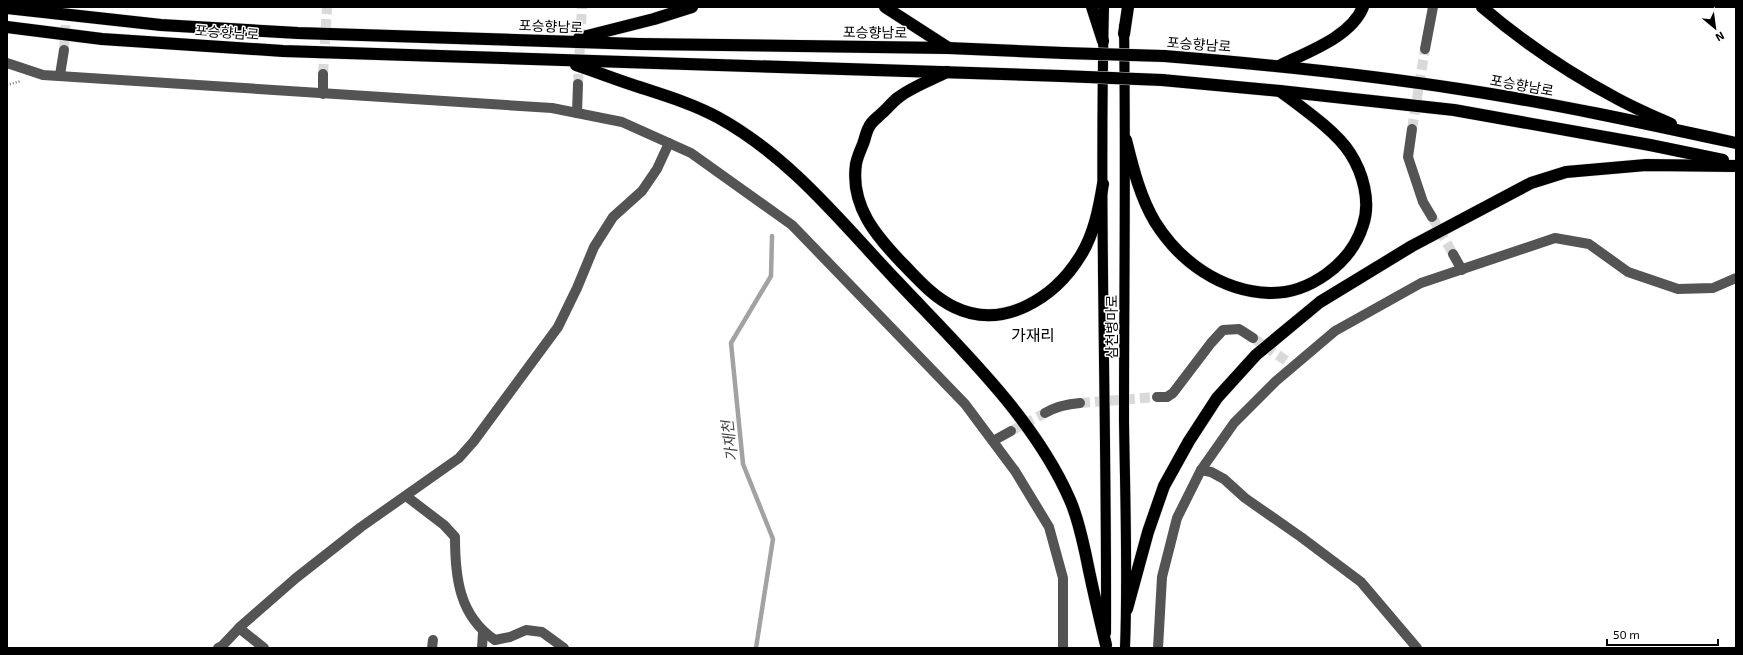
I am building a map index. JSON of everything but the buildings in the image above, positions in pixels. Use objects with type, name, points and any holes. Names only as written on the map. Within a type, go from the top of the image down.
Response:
[{"type":"highway","points":[[566,41],[654,19],[692,7]]},
{"type":"highway","points":[[885,7],[948,48]]},
{"type":"highway","points":[[1092,7],[1103,41]]},
{"type":"highway","points":[[1124,34],[1128,7]]},
{"type":"highway","points":[[1281,66],[1327,43],[1346,29],[1360,14],[1362,7]]},
{"type":"highway","points":[[1482,7],[1514,34],[1609,94],[1691,134]]},
{"type":"highway","name":"포승향남로","points":[[7,8],[161,25],[290,33],[639,44],[948,48],[1164,56],[1281,66],[1460,89],[1632,121],[1736,143]]},
{"type":"highway","name":"포승향남로","points":[[7,27],[102,39],[275,50],[1162,80],[1454,110],[1650,145],[1736,164]]},
{"type":"highway","points":[[563,60],[673,98],[719,118],[764,148],[791,169],[822,199],[862,245],[979,370],[1033,433],[1057,472],[1072,503],[1082,539],[1106,647]]},
{"type":"highway","points":[[948,72],[899,97],[869,126],[856,164],[856,188],[863,212],[870,226],[881,241],[932,294],[954,307],[974,313],[993,315],[1011,312],[1028,306],[1054,287],[1068,274],[1082,255],[1097,219],[1103,184]]},
{"type":"highway","points":[[1126,140],[1140,191],[1155,222],[1172,245],[1188,261],[1204,273],[1243,289],[1269,293],[1294,290],[1319,279],[1338,266],[1352,249],[1364,225],[1366,200],[1361,176],[1350,152],[1331,132],[1280,91]]},
{"type":"highway","points":[[1127,609],[1148,532],[1164,486],[1189,440],[1216,398],[1256,355],[1320,302],[1412,246],[1531,183],[1566,172],[1646,165],[1736,164]]},
{"type":"main road","name":"삼천병마로","points":[[1104,7],[1103,184],[1104,388],[1107,520],[1106,647]]},
{"type":"main road","name":"삼천병마로","points":[[1123,7],[1126,140],[1124,420],[1127,609],[1125,648]]},
{"type":"street","points":[[1425,49],[1433,7]]},
{"type":"street","points":[[60,76],[64,50]]},
{"type":"street","points":[[7,63],[43,75],[552,108],[622,122],[691,153],[792,224],[965,404],[1016,471],[1049,527],[1064,578],[1063,648]]},
{"type":"street","points":[[323,74],[323,94]]},
{"type":"street","points":[[576,113],[578,84]]},
{"type":"street","points":[[1412,129],[1408,157],[1423,202],[1432,217]]},
{"type":"street","points":[[218,648],[296,578],[361,527],[459,458],[474,441],[558,327],[594,248],[613,217],[642,192],[657,169],[669,143]]},
{"type":"street","points":[[1158,648],[1162,577],[1177,518],[1201,470],[1234,423],[1291,364],[1336,332],[1422,283],[1555,238],[1589,244],[1628,272],[1678,289],[1713,288],[1736,278]]},
{"type":"street","points":[[1453,254],[1462,270]]},
{"type":"street","points":[[1157,397],[1167,396],[1174,393],[1211,343],[1223,330],[1239,329],[1253,338]]},
{"type":"street","points":[[1045,413],[1056,407],[1080,403]]},
{"type":"street","points":[[993,441],[1011,431]]},
{"type":"street","points":[[1201,470],[1211,472],[1224,479],[1245,498],[1301,537],[1361,582],[1417,648]]},
{"type":"street","points":[[406,496],[444,526],[454,537],[458,586],[467,610],[483,632],[495,640],[510,638],[526,630],[542,632],[564,648]]},
{"type":"street","points":[[239,628],[264,648]]},
{"type":"street","points":[[482,648],[483,632]]},
{"type":"waterway","name":"가재천","points":[[756,648],[773,539],[743,464],[731,343],[771,276],[772,236]]},
{"type":"tunnel","points":[[64,50],[67,7]]},
{"type":"tunnel","points":[[323,74],[327,7]]},
{"type":"tunnel","points":[[578,84],[582,7]]},
{"type":"tunnel","points":[[1412,129],[1425,49]]},
{"type":"tunnel","points":[[1432,217],[1453,254]]},
{"type":"tunnel","points":[[1253,338],[1288,362]]},
{"type":"tunnel","points":[[1080,403],[1157,397]]},
{"type":"tunnel","points":[[1011,431],[1045,413]]},
{"type":"district","name":"가재리","points":[[1033,334]]}]
